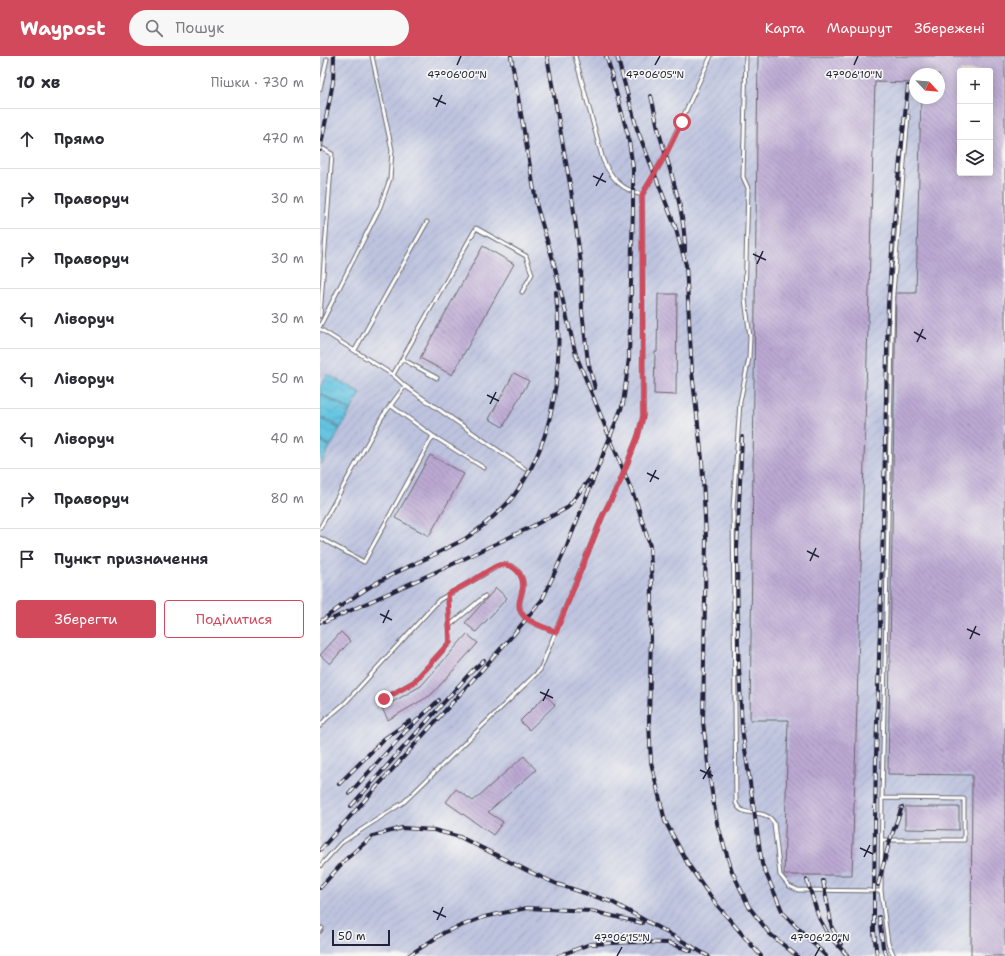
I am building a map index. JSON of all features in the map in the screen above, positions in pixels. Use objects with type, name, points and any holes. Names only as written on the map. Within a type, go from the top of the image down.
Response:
[{"type":"lane","points":[[372,56],[392,150],[390,179],[380,207],[320,327],[393,375],[405,386],[525,469]]},
{"type":"lane","points":[[574,56],[606,167],[620,184],[633,192],[642,195]]},
{"type":"lane","points":[[320,866],[341,843],[404,802],[540,670],[603,515],[620,482],[638,436],[643,416],[642,195],[666,154],[711,56]]},
{"type":"lane","points":[[746,56],[743,177],[748,188],[745,299],[750,336],[749,358],[740,402],[733,508],[736,803],[738,809],[763,814],[771,818],[774,823],[780,875],[788,886],[798,890],[881,891]]},
{"type":"lane","points":[[320,89],[326,59]]},
{"type":"lane","points":[[894,956],[888,943],[881,891],[882,798],[893,293],[908,116]]},
{"type":"lane","points":[[320,147],[332,154],[320,316]]},
{"type":"lane","points":[[355,350],[427,222]]},
{"type":"lane","points":[[393,375],[476,228],[526,256],[532,274],[522,292]]},
{"type":"lane","points":[[402,359],[437,378]]},
{"type":"lane","points":[[320,528],[382,417],[405,386]]},
{"type":"lane","points":[[390,405],[433,436],[484,468]]},
{"type":"lane","points":[[320,538],[364,562],[433,436]]},
{"type":"lane","points":[[320,726],[326,719],[346,703],[439,600],[498,566],[508,565],[517,569],[522,578],[523,588],[519,608],[526,619],[556,632]]},
{"type":"lane","points":[[384,699],[414,682],[450,642],[448,594]]},
{"type":"lane","points":[[449,626],[485,596]]},
{"type":"lane","points":[[882,798],[964,799],[964,840],[882,840]]},
{"type":"shaded area","points":[[320,56],[1005,56],[1005,956],[320,956]]},
{"type":"water","points":[[327,374],[361,393],[351,410],[320,393],[320,387]]},
{"type":"water","points":[[320,394],[350,411],[341,428],[320,416]]},
{"type":"water","points":[[320,418],[340,429],[331,446],[320,440]]},
{"type":"water","points":[[320,441],[330,447],[321,464],[320,463]]},
{"type":"building","points":[[758,56],[1005,56],[1005,956],[971,956],[972,775],[888,774],[896,293],[916,293],[921,104],[945,104],[945,68],[909,68],[909,83],[875,82],[852,875],[784,875],[788,720],[750,720]]},
{"type":"building","points":[[483,246],[514,264],[452,375],[420,358]]},
{"type":"building","points":[[658,294],[677,294],[676,395],[654,394],[655,352],[657,352]]},
{"type":"building","points":[[514,373],[529,381],[503,427],[489,419]]},
{"type":"building","points":[[430,455],[464,474],[429,536],[395,518]]},
{"type":"building","points":[[496,588],[507,598],[476,632],[465,623]]},
{"type":"building","points":[[341,632],[350,641],[330,664],[320,655]]},
{"type":"building","points":[[467,634],[478,643],[431,695],[388,720],[382,708],[421,686]]},
{"type":"building","points":[[546,695],[555,705],[529,730],[520,721]]},
{"type":"building","points":[[524,756],[536,770],[488,812],[503,822],[493,835],[446,802],[456,789],[473,801]]},
{"type":"building","points":[[905,807],[959,807],[959,830],[905,829]]},
{"type":"railway","points":[[320,150],[333,82],[334,56]]},
{"type":"railway","points":[[511,56],[537,207],[553,260],[576,355],[637,504],[650,546],[652,587],[649,722],[651,762],[665,821],[688,864],[716,904],[761,956]]},
{"type":"railway","points":[[547,56],[571,190],[581,264],[582,311],[588,362],[595,388]]},
{"type":"railway","points":[[606,56],[613,78]]},
{"type":"railway","points":[[617,56],[637,129],[675,226],[686,265],[692,372],[702,459],[706,537],[703,722],[717,823],[732,871],[749,907],[770,934],[797,956]]},
{"type":"railway","points":[[320,850],[513,635],[542,600],[567,546],[623,404],[629,358],[633,168],[628,135],[611,74]]},
{"type":"railway","points":[[877,956],[874,932],[876,757],[888,305],[896,197],[908,86]]},
{"type":"railway","points":[[651,96],[659,132],[680,205],[685,251]]},
{"type":"railway","points":[[320,622],[372,585],[465,539],[492,518],[512,498],[527,475],[539,451],[548,426],[554,400],[558,346],[556,292]]},
{"type":"railway","points":[[742,437],[737,550],[738,646],[742,729],[762,864],[783,913],[826,956]]},
{"type":"railway","points":[[325,622],[451,565],[567,508],[592,476]]},
{"type":"railway","points":[[351,806],[471,672],[484,660]]},
{"type":"railway","points":[[349,794],[406,731],[439,700]]},
{"type":"railway","points":[[339,784],[384,739],[410,721]]},
{"type":"railway","points":[[878,885],[890,840],[902,807]]},
{"type":"railway","points":[[320,888],[346,859],[373,836],[402,828],[434,830],[460,837],[557,884],[612,902],[693,947]]},
{"type":"railway","points":[[807,880],[819,918],[829,936],[847,955]]},
{"type":"railway","points":[[823,881],[832,928],[841,944]]},
{"type":"railway","points":[[408,956],[445,932],[484,917],[527,908],[591,911],[642,923]]},
{"type":"railway","points":[[879,917],[883,947],[887,956]]},
{"type":"railway","points":[[558,956],[590,944],[635,942],[669,943],[691,951]]},
{"type":"railway","points":[[689,945],[708,956]]},
{"type":"route","points":[[384,699],[414,682],[450,642],[448,594],[498,566],[508,565],[517,569],[522,578],[523,588],[519,608],[526,619],[556,632],[603,515],[620,482],[638,436],[643,416],[642,195],[655,175],[682,122]]}]
